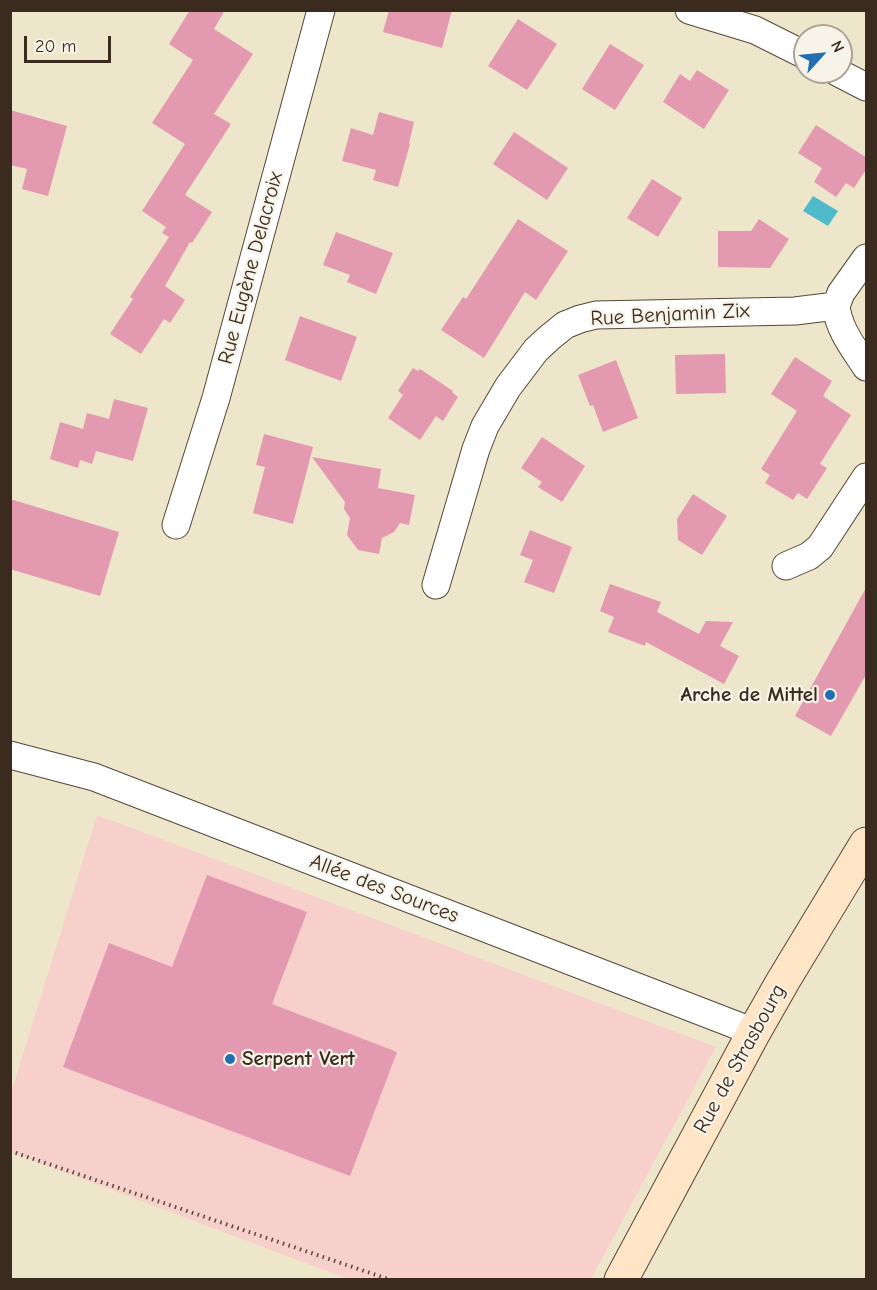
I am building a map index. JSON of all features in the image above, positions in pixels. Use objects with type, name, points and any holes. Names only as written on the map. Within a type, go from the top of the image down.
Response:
[{"type":"main road","name":"Rue de Strasbourg","points":[[621,1280],[754,1032],[867,844]]},
{"type":"street","name":"Rue Eugène Delacroix","points":[[176,525],[216,398],[321,10]]},
{"type":"street","points":[[688,10],[755,30],[793,49]]},
{"type":"street","points":[[853,80],[867,87]]},
{"type":"street","points":[[867,258],[841,293],[836,306],[843,332],[867,367]]},
{"type":"street","name":"Rue Benjamin Zix","points":[[436,585],[476,449],[485,426],[508,387],[530,358],[549,338],[566,326],[596,315],[795,311],[836,306]]},
{"type":"street","points":[[786,566],[809,556],[820,547],[867,477]]},
{"type":"street","name":"Allée des Sources","points":[[10,754],[94,777],[754,1032]]},
{"type":"path","points":[[10,1151],[391,1280]]},
{"type":"shaded area","points":[[97,815],[716,1047],[591,1279],[348,1279],[11,1152],[11,1093]]},
{"type":"water","points":[[813,196],[838,211],[828,226],[803,211]]},
{"type":"building","points":[[190,10],[225,10],[214,29],[253,54],[214,114],[231,124],[185,195],[212,212],[192,243],[190,242],[165,286],[185,300],[170,323],[164,319],[141,354],[110,334],[133,299],[130,297],[169,237],[162,233],[166,227],[142,211],[185,144],[152,123],[193,60],[169,44]]},
{"type":"building","points":[[389,10],[452,10],[442,48],[383,32]]},
{"type":"building","points":[[518,19],[557,44],[527,90],[488,66]]},
{"type":"building","points":[[610,44],[644,65],[615,110],[582,89]]},
{"type":"building","points":[[697,70],[729,90],[704,129],[663,102],[680,74],[690,81]]},
{"type":"building","points":[[10,110],[67,126],[48,196],[22,189],[27,169],[10,165]]},
{"type":"building","points":[[379,112],[414,122],[398,187],[373,180],[376,170],[342,161],[351,128],[373,135]]},
{"type":"building","points":[[816,125],[867,158],[867,168],[854,188],[846,183],[836,197],[814,182],[822,168],[798,153]]},
{"type":"building","points":[[514,132],[568,168],[547,200],[493,164]]},
{"type":"building","points":[[652,179],[682,198],[658,237],[627,218]]},
{"type":"building","points":[[518,219],[568,251],[536,300],[525,292],[484,358],[441,330],[463,297],[466,299]]},
{"type":"building","points":[[759,219],[789,239],[770,268],[718,267],[718,231],[751,231]]},
{"type":"building","points":[[336,232],[393,253],[376,294],[347,282],[350,275],[323,265]]},
{"type":"building","points":[[300,316],[357,337],[341,381],[285,360]]},
{"type":"building","points":[[725,354],[726,393],[676,394],[675,355]]},
{"type":"building","points":[[795,357],[832,381],[823,396],[851,415],[820,464],[827,468],[807,499],[798,493],[793,500],[765,483],[770,475],[761,469],[797,411],[771,394]]},
{"type":"building","points":[[616,360],[638,418],[603,432],[578,375]]},
{"type":"building","points":[[413,368],[418,371],[420,369],[453,391],[458,397],[443,421],[436,416],[420,440],[388,418],[403,395],[398,391]]},
{"type":"building","points":[[114,399],[148,408],[133,461],[96,451],[92,464],[80,460],[78,468],[50,459],[60,422],[83,429],[87,413],[109,419]]},
{"type":"building","points":[[264,434],[313,447],[293,524],[253,513],[265,467],[256,465]]},
{"type":"building","points":[[542,437],[585,466],[562,502],[538,487],[542,482],[521,468]]},
{"type":"building","points":[[312,457],[381,469],[378,488],[415,495],[409,525],[400,523],[394,532],[382,538],[379,554],[358,550],[347,535],[350,518],[344,509],[345,502]]},
{"type":"building","points":[[693,494],[727,516],[702,555],[678,540],[677,519]]},
{"type":"building","points":[[10,499],[119,532],[100,596],[10,569]]},
{"type":"building","points":[[530,530],[572,547],[554,593],[524,582],[533,560],[520,555]]},
{"type":"building","points":[[610,584],[661,602],[657,612],[699,634],[706,621],[733,622],[720,646],[739,656],[724,684],[646,642],[645,646],[608,632],[614,617],[600,611]]},
{"type":"building","name":"Arche de Mittel","points":[[867,586],[867,673],[831,736],[795,716]]},
{"type":"building","name":"Serpent Vert","points":[[207,875],[307,912],[272,1004],[397,1052],[350,1176],[63,1067],[109,943],[172,967]]},
{"type":"place","name":"Arche de Mittel","points":[[830,695]]},
{"type":"place","name":"Serpent Vert","points":[[230,1059]]}]
